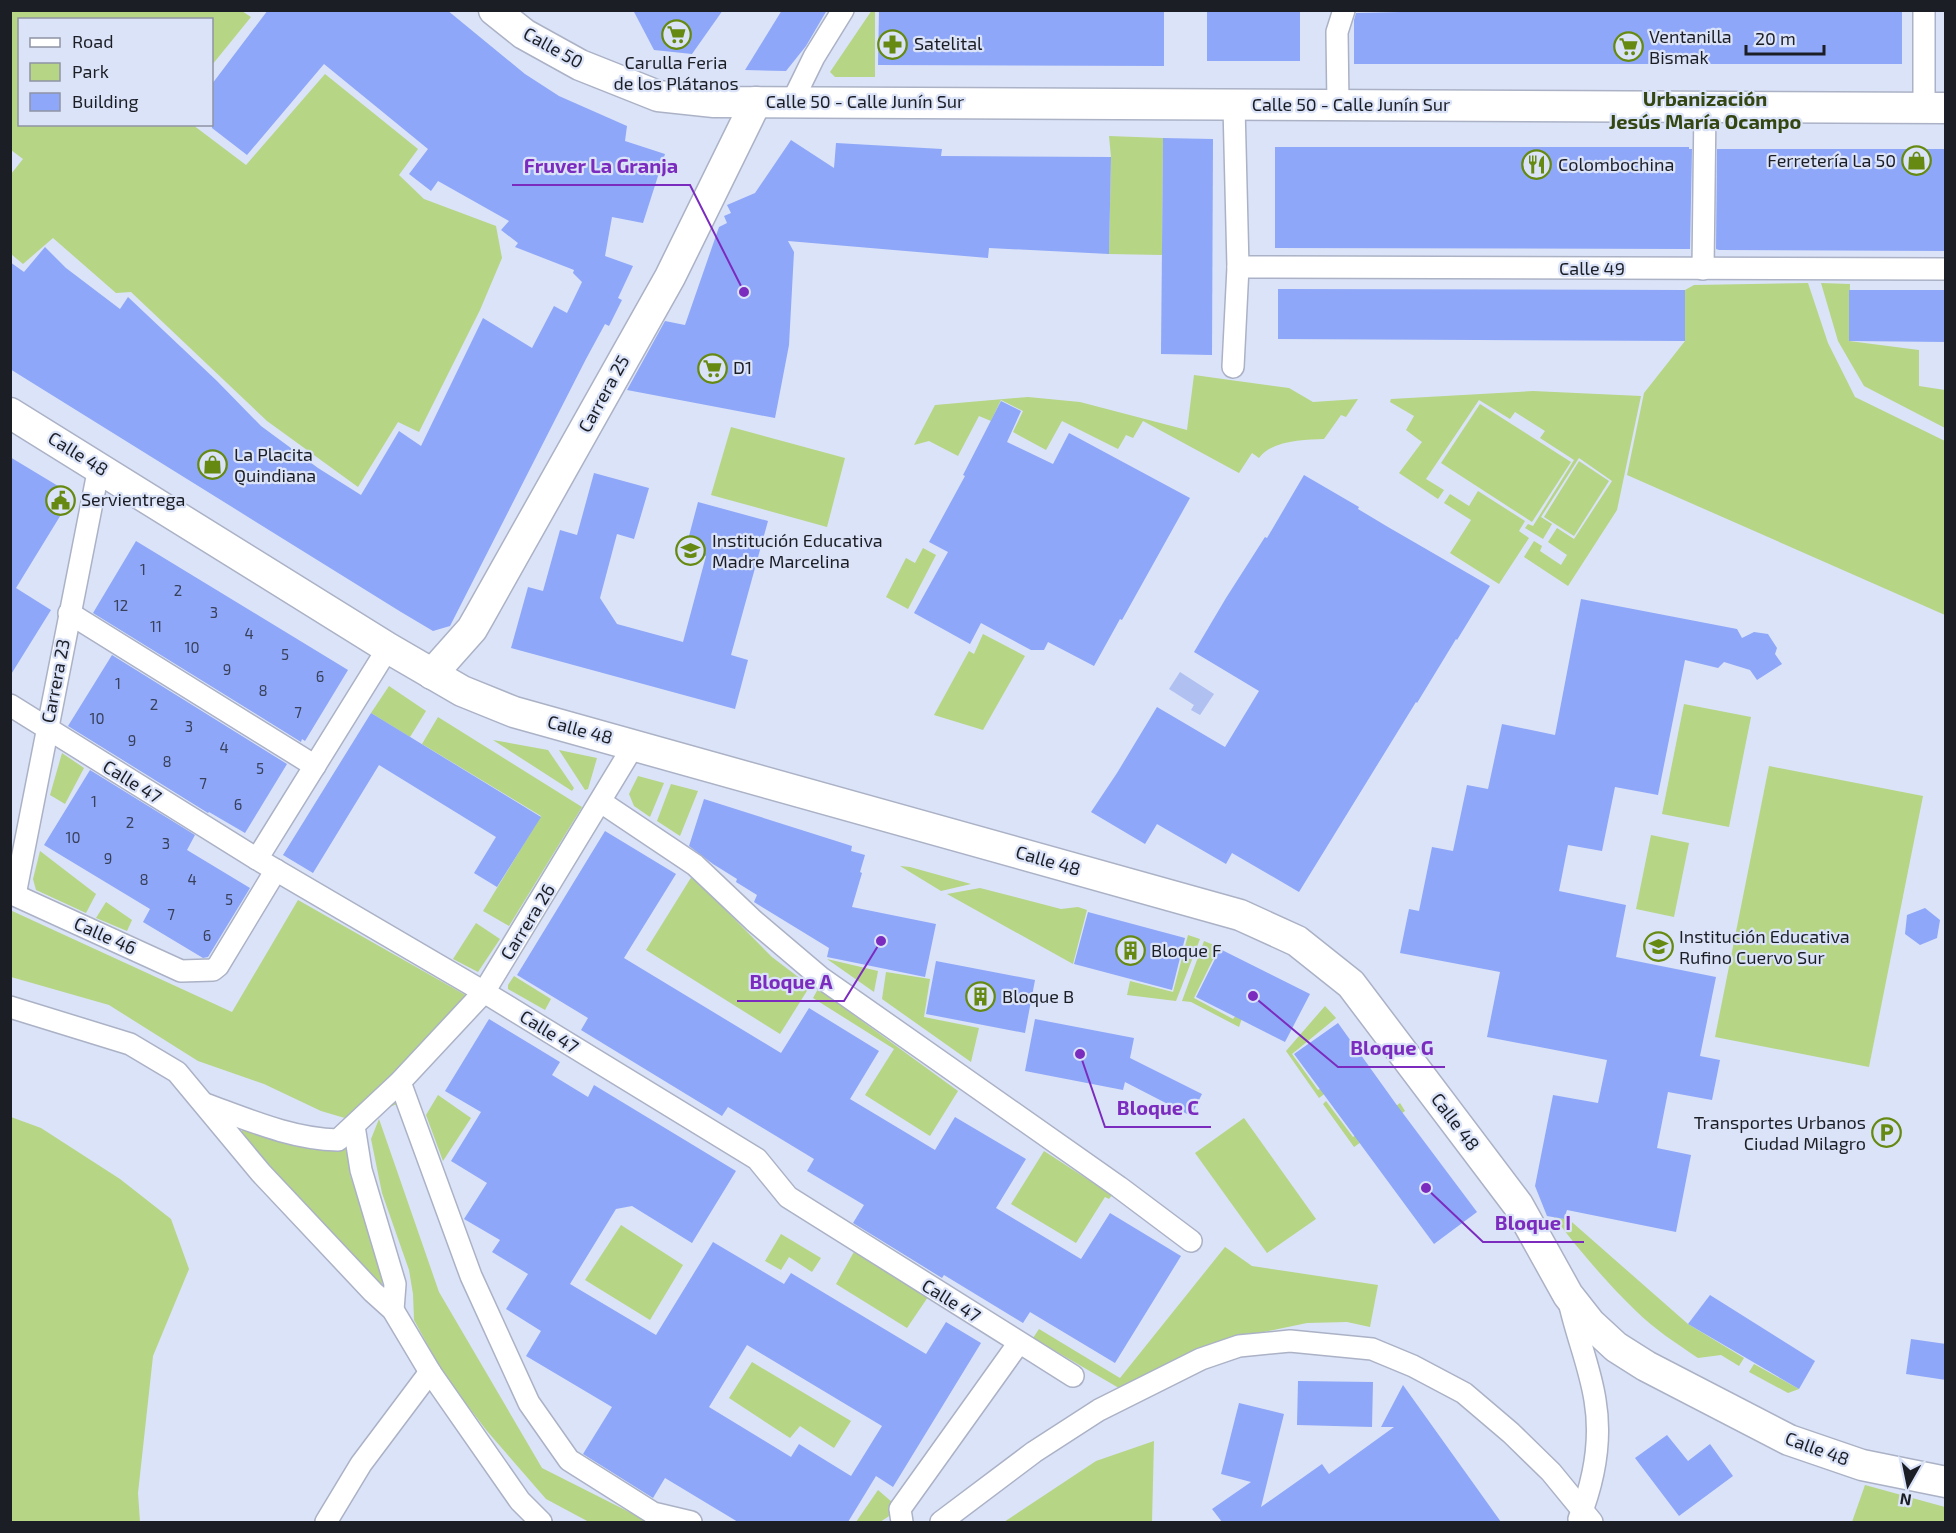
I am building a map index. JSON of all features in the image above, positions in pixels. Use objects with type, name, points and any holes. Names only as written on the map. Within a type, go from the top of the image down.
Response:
[{"type":"street","name":"Calle 50","points":[[494,10],[524,34],[580,65],[658,96],[714,102],[756,102]]},
{"type":"street","points":[[792,102],[814,57],[843,10]]},
{"type":"street","points":[[1338,105],[1337,32],[1344,10]]},
{"type":"street","points":[[1924,10],[1935,108]]},
{"type":"street","name":"Calle 50 - Calle Junín Sur","points":[[756,102],[1935,108]]},
{"type":"street","name":"Carrera 25","points":[[432,674],[472,629],[480,615],[670,277],[756,102]]},
{"type":"street","points":[[1233,368],[1238,267],[1234,106]]},
{"type":"street","points":[[1703,269],[1705,106]]},
{"type":"street","name":"Calle 49","points":[[1238,267],[1946,269]]},
{"type":"street","name":"Calle 48","points":[[10,413],[388,648],[462,691],[514,712],[1240,915],[1297,942],[1351,984],[1518,1205],[1568,1295],[1590,1323],[1616,1347],[1646,1366],[1789,1440],[1862,1465],[1946,1482]]},
{"type":"street","name":"Carrera 23","points":[[13,894],[99,467]]},
{"type":"street","points":[[69,613],[315,766]]},
{"type":"street","points":[[257,859],[388,648]]},
{"type":"street","name":"Calle 47","points":[[10,705],[257,859],[484,993],[757,1160],[788,1197],[1018,1344],[1073,1376]]},
{"type":"street","name":"Carrera 26","points":[[205,1104],[283,1132],[313,1140],[338,1140],[400,1082],[484,993],[602,802],[634,745]]},
{"type":"street","points":[[602,802],[695,865],[754,921],[820,977],[1119,1187],[1191,1241]]},
{"type":"street","name":"Calle 46","points":[[13,894],[181,971],[213,970],[218,966],[276,870]]},
{"type":"street","points":[[10,1007],[130,1044],[177,1072],[261,1173],[373,1292],[393,1310],[430,1372],[520,1501],[541,1522]]},
{"type":"street","points":[[400,1082],[471,1276],[529,1403],[569,1461],[654,1513],[690,1522]]},
{"type":"street","points":[[354,1126],[362,1170],[395,1284],[393,1310]]},
{"type":"street","points":[[1568,1295],[1595,1400],[1598,1434],[1594,1470],[1584,1518]]},
{"type":"street","points":[[941,1522],[1034,1452],[1099,1410],[1200,1359],[1239,1346],[1290,1341],[1372,1349],[1413,1366],[1464,1393],[1511,1433],[1551,1472],[1584,1518]]},
{"type":"street","points":[[901,1516],[1018,1344]]},
{"type":"street","points":[[326,1522],[361,1464],[430,1372]]},
{"type":"green space","points":[[872,10],[875,11],[875,77],[835,77],[830,72]]},
{"type":"green space","points":[[11,11],[242,11],[251,17],[213,64],[213,18],[18,18],[18,126],[194,126],[246,165],[325,74],[418,149],[399,175],[424,199],[496,226],[502,258],[480,310],[419,432],[398,422],[358,487],[267,421],[131,292],[116,293],[53,238],[23,264],[11,254],[11,174],[23,159],[11,150]]},
{"type":"green space","points":[[1109,136],[1163,138],[1162,255],[1109,254],[1111,157]]},
{"type":"green space","points":[[1808,283],[1828,343],[1855,397],[1945,441],[1945,615],[1627,475],[1644,393],[1685,341],[1685,290],[1694,285]]},
{"type":"green space","points":[[1821,283],[1850,284],[1849,341],[1919,350],[1919,386],[1945,390],[1945,428],[1864,386],[1838,341]]},
{"type":"green space","points":[[1194,375],[1289,388],[1313,402],[1358,399],[1346,417],[1341,415],[1324,439],[1280,444],[1259,458],[1252,453],[1239,473],[1143,421],[1133,438],[1126,435],[1118,449],[1062,421],[1046,450],[1013,432],[1023,411],[1001,400],[991,421],[979,416],[958,456],[929,441],[914,445],[935,405],[1028,397],[1080,402],[1187,430]]},
{"type":"green space","points":[[1533,391],[1641,396],[1617,510],[1568,586],[1524,557],[1534,541],[1542,546],[1540,551],[1561,565],[1567,555],[1548,542],[1557,528],[1574,539],[1612,481],[1579,458],[1541,517],[1552,524],[1543,539],[1525,528],[1528,524],[1533,526],[1574,460],[1540,438],[1545,431],[1515,412],[1510,419],[1479,400],[1426,479],[1444,490],[1438,499],[1399,473],[1422,442],[1406,430],[1414,416],[1390,402],[1391,399]]},
{"type":"green space","points":[[1480,404],[1571,462],[1532,522],[1441,463]]},
{"type":"green space","points":[[731,427],[845,458],[827,527],[711,495]]},
{"type":"green space","points":[[1579,461],[1609,481],[1574,536],[1544,517]]},
{"type":"green space","points":[[1478,491],[1525,521],[1519,531],[1529,538],[1499,584],[1450,553],[1471,520],[1444,503],[1450,494],[1469,506]]},
{"type":"green space","points":[[923,548],[936,555],[908,609],[886,597],[906,558],[915,563]]},
{"type":"green space","points":[[983,634],[1025,656],[983,730],[934,715],[969,651],[974,654]]},
{"type":"green space","points":[[389,686],[426,711],[410,737],[371,713]]},
{"type":"green space","points":[[1684,704],[1751,717],[1729,827],[1662,814]]},
{"type":"green space","points":[[438,717],[582,807],[509,926],[483,911],[541,816],[422,744]]},
{"type":"green space","points":[[493,740],[548,750],[574,788],[572,791]]},
{"type":"green space","points":[[559,750],[597,758],[588,789],[585,790]]},
{"type":"green space","points":[[62,753],[84,768],[65,804],[50,795]]},
{"type":"green space","points":[[1769,766],[1923,796],[1869,1067],[1715,1037]]},
{"type":"green space","points":[[638,776],[664,783],[650,817],[634,806],[629,794]]},
{"type":"green space","points":[[671,784],[698,791],[680,836],[657,821]]},
{"type":"green space","points":[[1651,835],[1689,843],[1674,917],[1636,909]]},
{"type":"green space","points":[[40,851],[96,894],[86,913],[36,890],[33,879]]},
{"type":"green space","points":[[900,866],[910,867],[971,884],[941,891]]},
{"type":"green space","points":[[692,876],[772,957],[810,986],[780,1034],[646,950]]},
{"type":"green space","points":[[980,888],[1061,909],[1078,907],[1087,910],[1073,964],[947,894]]},
{"type":"green space","points":[[298,900],[469,997],[402,1102],[355,1121],[321,1111],[264,1084],[198,1061],[109,1005],[11,977],[10,910],[232,1012]]},
{"type":"green space","points":[[106,902],[132,920],[127,931],[96,918]]},
{"type":"green space","points":[[476,923],[500,939],[478,972],[453,959]]},
{"type":"green space","points":[[1188,935],[1200,939],[1176,1001],[1127,995],[1130,981],[1173,992]]},
{"type":"green space","points":[[1204,941],[1219,947],[1194,998],[1233,1019],[1236,1015],[1242,1018],[1239,1027],[1191,1002],[1182,1001]]},
{"type":"green space","points":[[827,959],[878,971],[874,992]]},
{"type":"green space","points":[[886,972],[930,979],[924,1017],[979,1028],[971,1062],[882,999]]},
{"type":"green space","points":[[514,976],[551,999],[545,1010],[508,989]]},
{"type":"green space","points":[[818,989],[958,1091],[930,1136],[865,1095],[894,1049],[813,998]]},
{"type":"green space","points":[[1325,1006],[1336,1018],[1292,1054],[1318,1090],[1328,1084],[1331,1089],[1319,1098],[1286,1051]]},
{"type":"green space","points":[[438,1095],[471,1118],[443,1161],[426,1115]]},
{"type":"green space","points":[[1326,1101],[1353,1137],[1400,1103],[1405,1111],[1354,1147],[1323,1104]]},
{"type":"green space","points":[[11,1117],[41,1128],[120,1179],[171,1219],[189,1269],[153,1356],[138,1493],[140,1522],[11,1522]]},
{"type":"green space","points":[[1244,1118],[1316,1219],[1267,1253],[1195,1153]]},
{"type":"green space","points":[[379,1119],[439,1292],[542,1468],[649,1522],[589,1522],[546,1499],[487,1431],[444,1375],[414,1320],[409,1270],[382,1193],[371,1139]]},
{"type":"green space","points":[[243,1127],[297,1145],[321,1149],[346,1146],[350,1175],[385,1280],[379,1287],[373,1284],[241,1133]]},
{"type":"green space","points":[[1044,1151],[1112,1195],[1109,1199],[1105,1197],[1076,1243],[1011,1204]]},
{"type":"green space","points":[[1565,1216],[1688,1324],[1744,1358],[1739,1366],[1721,1355],[1698,1358],[1643,1318],[1603,1277],[1554,1217],[1564,1219]]},
{"type":"green space","points":[[621,1225],[683,1265],[650,1320],[585,1280]]},
{"type":"green space","points":[[781,1234],[821,1258],[812,1272],[789,1257],[781,1270],[765,1261]]},
{"type":"green space","points":[[1225,1247],[1252,1266],[1378,1285],[1370,1327],[1347,1322],[1307,1323],[1264,1332],[1226,1342],[1124,1391],[1033,1338],[1039,1329],[1120,1378]]},
{"type":"green space","points":[[855,1250],[928,1297],[907,1328],[836,1284]]},
{"type":"green space","points":[[752,1362],[851,1421],[834,1448],[800,1426],[790,1438],[729,1398]]},
{"type":"green space","points":[[1754,1364],[1799,1389],[1788,1393],[1749,1372]]},
{"type":"green space","points":[[1154,1441],[1152,1522],[1004,1522],[1096,1461]]},
{"type":"green space","points":[[1865,1485],[1945,1507],[1945,1522],[1852,1522]]},
{"type":"green space","points":[[878,1490],[900,1509],[880,1522],[856,1522]]},
{"type":"water","points":[[1180,672],[1214,694],[1200,715],[1191,710],[1194,705],[1169,689]]},
{"type":"building","points":[[268,10],[447,10],[525,74],[559,96],[627,126],[625,141],[665,154],[643,223],[612,217],[605,256],[633,266],[618,298],[622,300],[609,326],[605,324],[586,359],[450,626],[433,631],[10,369],[10,262],[24,272],[45,247],[66,268],[120,309],[128,297],[261,426],[318,468],[361,495],[399,431],[421,446],[483,318],[532,348],[554,306],[567,313],[582,282],[573,273],[574,270],[515,247],[518,243],[501,230],[509,221],[438,181],[431,191],[409,174],[428,149],[324,64],[247,155],[212,128],[213,83]]},
{"type":"building","name":"Carulla Feria de los Plátanos","points":[[633,10],[723,10],[692,54],[654,50]]},
{"type":"building","points":[[782,10],[827,10],[806,46],[786,71],[745,70]]},
{"type":"building","points":[[879,10],[1164,10],[1164,66],[878,65]]},
{"type":"building","points":[[1207,10],[1300,10],[1300,61],[1207,61]]},
{"type":"building","points":[[1400,10],[1902,10],[1902,64],[1354,64],[1356,13],[1400,12]]},
{"type":"building","points":[[1163,138],[1213,139],[1212,355],[1161,354]]},
{"type":"building","points":[[791,140],[834,168],[836,143],[942,149],[941,156],[1111,157],[1109,254],[989,248],[988,258],[788,241],[794,252],[789,345],[775,418],[627,390],[665,321],[685,325],[719,227],[727,223],[724,216],[731,213],[727,205],[755,193]]},
{"type":"building","points":[[1275,147],[1689,147],[1692,149],[1690,249],[1275,248]]},
{"type":"building","points":[[1717,149],[1946,149],[1946,251],[1716,249]]},
{"type":"building","points":[[1278,289],[1685,290],[1685,341],[1278,339]]},
{"type":"building","points":[[1849,290],[1946,290],[1946,342],[1849,341]]},
{"type":"building","points":[[1001,401],[1021,411],[1007,442],[1053,464],[1069,433],[1190,498],[1094,666],[1048,642],[1044,650],[1031,650],[981,623],[970,644],[914,613],[948,552],[929,542],[965,476],[963,475]]},
{"type":"building","points":[[10,457],[73,495],[16,588],[51,610],[10,676]]},
{"type":"building","points":[[594,473],[649,488],[634,539],[617,534],[600,598],[617,624],[683,642],[706,556],[685,551],[698,502],[768,521],[731,655],[748,660],[735,709],[511,648],[528,587],[543,591],[560,530],[577,535]]},
{"type":"building","points":[[1304,475],[1490,586],[1299,892],[1232,853],[1226,864],[1157,824],[1145,844],[1091,812],[1157,707],[1225,747],[1259,691],[1194,652],[1265,537],[1267,538]]},
{"type":"building","points":[[136,541],[348,670],[305,741],[302,739],[301,742],[93,613]]},
{"type":"building","points":[[1581,599],[1737,629],[1742,638],[1754,632],[1768,634],[1777,648],[1775,654],[1782,664],[1757,680],[1750,670],[1724,662],[1718,668],[1685,660],[1658,795],[1615,787],[1602,851],[1568,845],[1559,891],[1626,905],[1616,957],[1716,977],[1700,1056],[1720,1060],[1712,1100],[1668,1092],[1657,1148],[1691,1155],[1676,1232],[1567,1210],[1564,1219],[1547,1216],[1535,1186],[1553,1095],[1598,1103],[1607,1060],[1487,1037],[1500,972],[1400,953],[1409,909],[1419,911],[1432,847],[1453,851],[1467,785],[1488,789],[1502,724],[1555,735]]},
{"type":"building","points":[[112,655],[287,764],[245,833],[208,813],[68,726]]},
{"type":"building","points":[[371,713],[541,817],[497,887],[474,873],[496,837],[379,765],[313,873],[283,855]]},
{"type":"building","points":[[90,770],[195,835],[187,850],[250,888],[208,957],[203,958],[143,922],[150,909],[44,845]]},
{"type":"building","points":[[704,799],[852,846],[851,851],[865,855],[852,907],[936,924],[925,977],[827,957],[829,948],[754,902],[757,895],[689,846]]},
{"type":"building","points":[[605,831],[676,874],[624,958],[781,1053],[809,1008],[879,1051],[850,1099],[935,1150],[955,1117],[1026,1159],[996,1208],[1081,1259],[1110,1213],[1181,1256],[1115,1363],[1030,1312],[1023,1323],[944,1275],[942,1278],[853,1223],[864,1205],[807,1171],[814,1159],[728,1107],[722,1116],[581,1030],[588,1018],[517,975]]},
{"type":"building","points":[[1925,908],[1940,920],[1937,938],[1920,945],[1905,934],[1907,915]]},
{"type":"building","name":"Bloque F","points":[[1088,912],[1185,938],[1172,990],[1074,964]]},
{"type":"building","points":[[1220,949],[1310,994],[1285,1042],[1196,997]]},
{"type":"building","name":"Bloque B","points":[[936,961],[1035,980],[1025,1033],[926,1014]]},
{"type":"building","points":[[489,1019],[560,1062],[552,1075],[588,1097],[594,1085],[736,1171],[692,1243],[632,1206],[616,1209],[570,1284],[656,1335],[713,1242],[784,1284],[791,1273],[926,1354],[946,1322],[981,1343],[893,1487],[876,1476],[848,1522],[738,1522],[665,1478],[653,1498],[583,1454],[612,1407],[526,1356],[541,1331],[506,1309],[528,1274],[492,1252],[500,1240],[464,1219],[487,1183],[451,1161],[481,1112],[445,1091]],"holes":[[[747,1345],[882,1426],[851,1476],[799,1444],[791,1457],[709,1407]]]},
{"type":"building","points":[[1035,1019],[1134,1038],[1130,1058],[1202,1094],[1191,1116],[1125,1082],[1123,1090],[1025,1071]]},
{"type":"building","points":[[1338,1023],[1477,1212],[1434,1244],[1294,1054]]},
{"type":"building","points":[[1710,1295],[1815,1361],[1799,1389],[1688,1324]]},
{"type":"building","points":[[1911,1339],[1946,1344],[1946,1380],[1906,1374]]},
{"type":"building","points":[[1298,1381],[1373,1382],[1372,1427],[1297,1425]]},
{"type":"building","points":[[1403,1385],[1501,1522],[1222,1522],[1212,1509],[1251,1482],[1221,1474],[1239,1403],[1284,1414],[1261,1507],[1322,1464],[1329,1474],[1394,1427],[1381,1427]]},
{"type":"building","points":[[1667,1435],[1688,1461],[1710,1444],[1733,1476],[1679,1516],[1635,1458]]},
{"type":"place","name":"Carulla Feria de los Plátanos","points":[[676,34]]},
{"type":"place","name":"Satelital","points":[[893,44]]},
{"type":"place","name":"Ventanilla Bismak","points":[[1628,47]]},
{"type":"place","name":"Ferretería La 50","points":[[1917,161]]},
{"type":"place","name":"Colombochina","points":[[1537,165]]},
{"type":"place","name":"Fruver La Granja","points":[[744,292]]},
{"type":"place","name":"D1","points":[[712,368]]},
{"type":"place","name":"La Placita Quindiana","points":[[213,465]]},
{"type":"place","name":"Servientrega","points":[[60,500]]},
{"type":"place","name":"Institución Educativa Madre Marcelina","points":[[691,551]]},
{"type":"place","name":"Bloque A","points":[[881,941]]},
{"type":"place","name":"Institución Educativa Rufino Cuervo Sur","points":[[1658,947]]},
{"type":"place","name":"Bloque F","points":[[1130,951]]},
{"type":"place","name":"Bloque G","points":[[1253,996]]},
{"type":"place","name":"Bloque B","points":[[981,997]]},
{"type":"place","name":"Bloque C","points":[[1080,1054]]},
{"type":"place","name":"Transportes Urbanos Ciudad Milagro","points":[[1887,1133]]},
{"type":"place","name":"Bloque I","points":[[1426,1188]]},
{"type":"district","name":"Urbanización Jesús María Ocampo","points":[[1705,110]]}]
